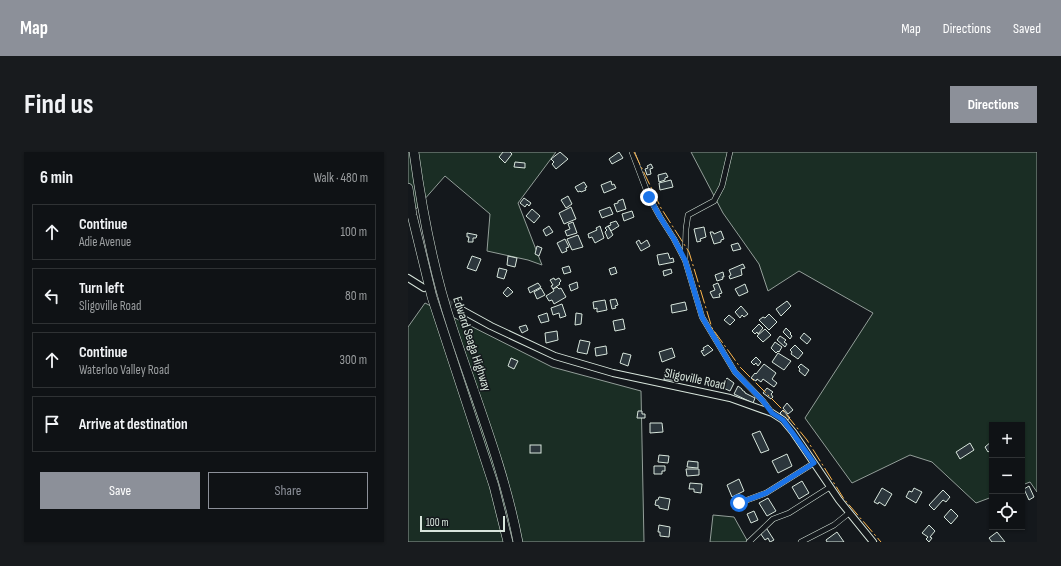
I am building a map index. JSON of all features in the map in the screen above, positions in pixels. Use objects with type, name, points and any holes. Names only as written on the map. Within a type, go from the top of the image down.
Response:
[{"type":"highway","name":"Edward Seaga Highway","points":[[414,152],[422,210],[440,287],[451,326],[503,480],[518,542]]},
{"type":"highway","name":"Edward Seaga Highway","points":[[408,188],[412,215],[432,297],[494,486],[508,542]]},
{"type":"street","points":[[632,152],[649,197],[685,260],[702,317],[735,372],[763,401],[772,413]]},
{"type":"street","points":[[685,260],[688,215],[714,201],[722,186],[730,152]]},
{"type":"street","points":[[408,278],[424,288]]},
{"type":"street","name":"Sligoville Road","points":[[460,309],[491,326],[555,356],[614,373],[730,398],[772,413],[783,420],[849,513],[873,542]]},
{"type":"street","points":[[739,503],[766,493],[814,463]]},
{"type":"street","points":[[749,542],[773,518],[789,513],[830,487]]},
{"type":"street","points":[[801,542],[834,525],[849,513]]},
{"type":"green space","points":[[408,152],[556,152],[518,203],[542,265],[528,260],[487,251],[490,214],[445,176],[408,218]]},
{"type":"green space","points":[[691,152],[1037,152],[1037,492],[1030,482],[1025,484],[1025,422],[989,422],[989,498],[976,503],[932,462],[910,455],[852,483],[805,418],[873,313],[799,271],[768,291],[759,264],[723,213]]},
{"type":"green space","points":[[425,303],[552,367],[641,391],[644,542],[408,542],[408,327]]},
{"type":"green space","points":[[713,515],[734,517],[748,542],[710,542]]},
{"type":"building","points":[[503,152],[510,152],[512,154],[505,163],[499,157]]},
{"type":"building","points":[[560,152],[568,159],[556,169],[552,164],[554,162],[551,159]]},
{"type":"building","points":[[619,152],[623,158],[612,164],[609,159]]},
{"type":"building","points":[[515,162],[525,163],[525,168],[514,167]]},
{"type":"building","points":[[651,164],[653,168],[650,169],[651,174],[647,175],[645,169]]},
{"type":"building","points":[[666,173],[668,177],[659,182],[658,175]]},
{"type":"building","points":[[671,180],[673,187],[660,190],[659,183]]},
{"type":"building","points":[[611,181],[612,185],[614,184],[616,188],[604,193],[601,185]]},
{"type":"building","points":[[584,182],[587,187],[585,188],[586,190],[578,192],[575,187]]},
{"type":"building","points":[[568,196],[572,204],[566,208],[561,200]]},
{"type":"building","points":[[524,198],[531,203],[529,206],[527,204],[525,207],[520,203]]},
{"type":"building","points":[[623,199],[626,209],[617,212],[614,204]]},
{"type":"building","points":[[571,207],[576,219],[564,224],[559,213]]},
{"type":"building","points":[[610,207],[613,214],[602,218],[599,211]]},
{"type":"building","points":[[532,209],[540,216],[534,223],[526,216]]},
{"type":"building","points":[[632,211],[634,217],[624,221],[622,214]]},
{"type":"building","points":[[616,221],[619,226],[611,231],[608,226],[611,225],[610,223]]},
{"type":"building","points":[[573,222],[577,233],[567,236],[565,231],[570,229],[568,224]]},
{"type":"building","points":[[549,226],[553,232],[546,236],[543,230]]},
{"type":"building","points":[[600,226],[604,238],[595,243],[592,237],[589,238],[588,234],[597,230],[596,228]]},
{"type":"building","points":[[608,226],[613,235],[608,239],[605,232],[607,230],[605,228]]},
{"type":"building","points":[[704,227],[706,237],[697,242],[694,229]]},
{"type":"building","points":[[721,231],[724,239],[721,240],[721,242],[714,244],[710,232],[713,232],[714,234]]},
{"type":"building","points":[[467,233],[477,235],[476,238],[473,238],[473,242],[468,242],[469,237],[467,237]]},
{"type":"building","points":[[578,235],[583,247],[572,250],[567,239]]},
{"type":"building","points":[[565,239],[569,247],[566,248],[567,251],[562,253],[557,243]]},
{"type":"building","points":[[639,240],[641,244],[647,240],[650,246],[641,251],[636,242]]},
{"type":"building","points":[[738,243],[741,249],[733,251],[731,245]]},
{"type":"building","points":[[537,246],[542,248],[539,256],[535,254]]},
{"type":"building","points":[[668,253],[670,259],[673,258],[674,262],[659,265],[657,255]]},
{"type":"building","points":[[472,256],[481,259],[476,271],[467,268]]},
{"type":"building","points":[[508,256],[517,258],[515,267],[507,265]]},
{"type":"building","points":[[743,264],[745,268],[741,269],[742,275],[730,279],[729,276],[731,275],[729,270]]},
{"type":"building","points":[[569,266],[571,272],[564,274],[562,268]]},
{"type":"building","points":[[615,267],[617,273],[611,275],[609,269]]},
{"type":"building","points":[[499,268],[507,270],[504,279],[497,277]]},
{"type":"building","points":[[671,269],[672,273],[664,276],[663,271]]},
{"type":"building","points":[[723,272],[723,279],[717,281],[715,275]]},
{"type":"building","points":[[554,278],[555,280],[559,278],[561,281],[559,283],[560,284],[553,289],[551,286],[553,285],[550,280]]},
{"type":"building","points":[[577,282],[578,288],[571,291],[569,285]]},
{"type":"building","points":[[538,283],[541,287],[530,293],[528,288]]},
{"type":"building","points":[[718,283],[722,293],[719,294],[720,297],[713,298],[710,292],[715,290],[713,285]]},
{"type":"building","points":[[745,284],[748,292],[739,296],[735,289]]},
{"type":"building","points":[[508,287],[513,292],[507,297],[503,293]]},
{"type":"building","points":[[557,287],[559,289],[561,288],[566,297],[554,304],[552,300],[549,301],[546,296]]},
{"type":"building","points":[[541,288],[545,295],[537,299],[534,292]]},
{"type":"building","points":[[616,299],[618,305],[615,306],[616,308],[612,309],[610,300]]},
{"type":"building","points":[[605,300],[607,310],[597,312],[597,308],[594,309],[593,302]]},
{"type":"building","points":[[787,301],[791,306],[781,316],[776,309]]},
{"type":"building","points":[[685,302],[687,310],[672,313],[671,305]]},
{"type":"building","points":[[562,304],[566,316],[560,318],[559,313],[553,315],[551,308]]},
{"type":"building","points":[[741,306],[748,314],[744,317],[742,315],[740,318],[735,312]]},
{"type":"building","points":[[547,313],[549,321],[541,323],[538,316]]},
{"type":"building","points":[[576,313],[582,314],[581,324],[575,325]]},
{"type":"building","points":[[769,314],[777,322],[769,330],[759,320],[763,317],[765,318]]},
{"type":"building","points":[[729,315],[735,320],[730,325],[724,320]]},
{"type":"building","points":[[623,319],[625,329],[615,331],[613,321]]},
{"type":"building","points":[[759,324],[763,328],[758,334],[757,332],[755,334],[752,331]]},
{"type":"building","points":[[526,325],[528,330],[522,333],[519,327]]},
{"type":"building","points":[[786,328],[791,333],[790,334],[792,336],[790,339],[783,332]]},
{"type":"building","points":[[765,329],[771,335],[763,342],[757,336]]},
{"type":"building","points":[[557,331],[558,340],[546,343],[545,333]]},
{"type":"building","points":[[804,333],[811,339],[807,344],[800,338]]},
{"type":"building","points":[[780,336],[786,340],[784,342],[787,344],[785,347],[777,340]]},
{"type":"building","points":[[580,340],[590,342],[587,354],[577,352]]},
{"type":"building","points":[[775,342],[782,347],[779,352],[778,351],[776,353],[771,348]]},
{"type":"building","points":[[708,345],[713,350],[704,356],[701,351]]},
{"type":"building","points":[[795,345],[803,353],[798,359],[791,354],[792,352],[790,350]]},
{"type":"building","points":[[606,346],[607,354],[596,356],[595,348]]},
{"type":"building","points":[[672,348],[675,357],[662,362],[659,352]]},
{"type":"building","points":[[623,353],[631,355],[628,366],[620,363]]},
{"type":"building","points":[[778,353],[791,361],[784,370],[772,362]]},
{"type":"building","points":[[756,357],[761,362],[758,366],[756,363],[754,365],[751,362]]},
{"type":"building","points":[[511,358],[518,361],[514,369],[508,366]]},
{"type":"building","points":[[764,364],[776,373],[772,379],[777,383],[774,387],[763,379],[761,382],[757,379],[756,381],[751,378]]},
{"type":"building","points":[[801,364],[809,370],[805,376],[799,371],[800,369],[798,367]]},
{"type":"building","points":[[665,372],[676,372],[676,380],[664,380]]},
{"type":"building","points":[[727,378],[734,383],[730,391],[721,387]]},
{"type":"building","points":[[738,386],[745,393],[755,398],[753,403],[734,394]]},
{"type":"building","points":[[767,388],[773,392],[771,394],[773,397],[771,399],[763,393]]},
{"type":"building","points":[[787,403],[793,410],[788,414],[783,408]]},
{"type":"building","points":[[783,410],[790,418],[786,421],[780,413]]},
{"type":"building","points":[[638,411],[642,411],[642,414],[645,414],[645,418],[637,418]]},
{"type":"building","points":[[650,423],[662,423],[663,432],[650,433]]},
{"type":"building","points":[[760,431],[769,450],[761,453],[752,434]]},
{"type":"building","points":[[970,443],[974,450],[960,459],[956,452]]},
{"type":"building","points":[[989,444],[989,451],[988,452],[985,447]]},
{"type":"building","points":[[530,445],[541,445],[541,453],[530,453]]},
{"type":"building","points":[[787,454],[792,466],[778,473],[772,461]]},
{"type":"building","points":[[659,455],[669,456],[668,463],[658,462]]},
{"type":"building","points":[[688,461],[698,462],[698,468],[687,467]]},
{"type":"building","points":[[654,466],[665,466],[665,471],[662,471],[662,474],[654,474]]},
{"type":"building","points":[[686,469],[699,469],[699,475],[687,476]]},
{"type":"building","points":[[739,479],[744,491],[732,497],[727,485]]},
{"type":"building","points":[[802,481],[809,493],[799,499],[792,487]]},
{"type":"building","points":[[690,483],[702,484],[701,493],[694,492],[694,489],[689,489]]},
{"type":"building","points":[[1029,486],[1034,497],[1029,500],[1025,488]]},
{"type":"building","points":[[882,488],[892,494],[885,506],[879,502],[878,504],[874,502]]},
{"type":"building","points":[[914,488],[922,492],[916,503],[906,497],[909,491],[912,492]]},
{"type":"building","points":[[943,490],[950,497],[946,502],[943,500],[934,510],[929,505]]},
{"type":"building","points":[[659,497],[670,499],[668,510],[659,508],[659,506],[655,505],[656,500],[658,500]]},
{"type":"building","points":[[768,498],[776,511],[767,516],[759,503]]},
{"type":"building","points":[[951,509],[958,516],[951,524],[944,517]]},
{"type":"building","points":[[754,511],[758,520],[751,523],[747,514]]},
{"type":"building","points":[[659,525],[670,527],[669,537],[660,536],[660,532],[658,532]]},
{"type":"building","points":[[929,525],[935,531],[930,537],[932,538],[929,542],[926,539],[928,537],[922,533]]},
{"type":"building","points":[[765,526],[774,540],[770,542],[768,538],[765,540],[758,530]]},
{"type":"building","points":[[837,532],[844,542],[827,542],[826,540]]},
{"type":"building","points":[[997,532],[1005,542],[992,542],[989,538]]},
{"type":"tunnel","points":[[431,293],[460,309]]},
{"type":"power","points":[[634,152],[661,208],[689,252],[712,328],[740,367],[781,408],[807,440],[844,499],[881,542]]},
{"type":"route","points":[[649,197],[685,260],[702,317],[735,372],[763,401],[772,413],[783,420],[814,463],[766,493],[739,503]]}]
